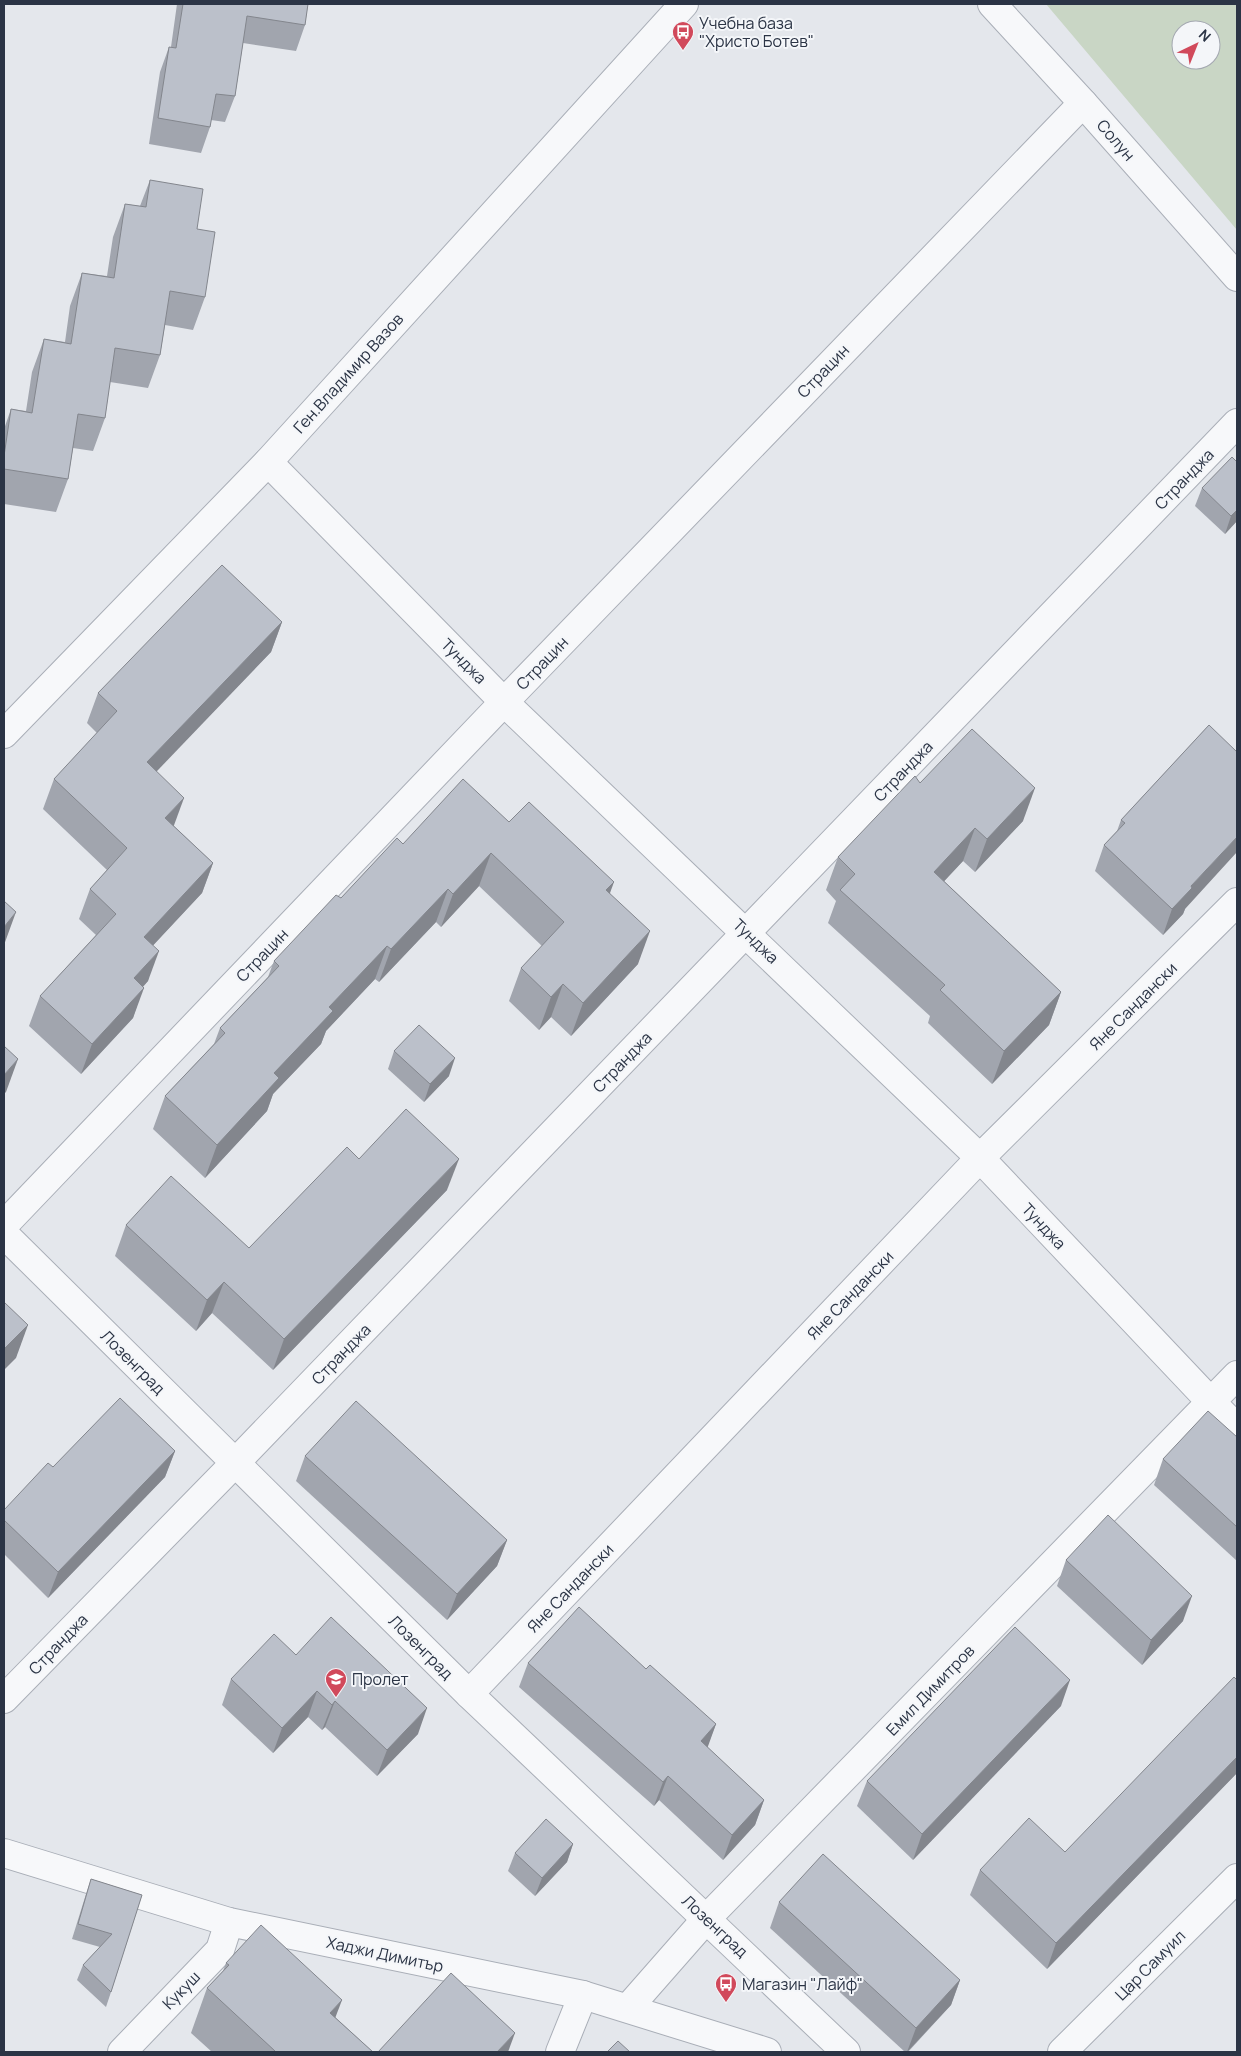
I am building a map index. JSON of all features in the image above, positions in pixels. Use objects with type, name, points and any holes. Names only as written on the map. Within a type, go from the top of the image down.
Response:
[{"type":"street","name":"Ген.Владимир Вазов","points":[[4,734],[268,462],[684,4]]},
{"type":"street","name":"Солун","points":[[992,4],[1083,103],[1237,277]]},
{"type":"street","name":"Страцин","points":[[4,1225],[504,702],[1083,103]]},
{"type":"street","name":"Странджа","points":[[4,1699],[235,1463],[1237,423]]},
{"type":"street","name":"Тунджа","points":[[268,462],[504,702],[980,1158],[1237,1428]]},
{"type":"street","name":"Яне Сандански","points":[[469,1694],[980,1158],[1237,902]]},
{"type":"street","name":"Лозенград","points":[[4,1234],[469,1694],[846,2052]]},
{"type":"street","name":"Емил Димитров","points":[[628,2008],[707,1918],[1237,1375]]},
{"type":"street","name":"Хаджи Димитър","points":[[4,1853],[229,1922],[583,1995],[767,2052]]},
{"type":"street","name":"Цар Самуил","points":[[1062,2052],[1237,1878]]},
{"type":"street","name":"Кукуш","points":[[122,2052],[220,1950],[229,1922]]},
{"type":"street","points":[[560,2052],[583,1995]]},
{"type":"green space","points":[[1046,4],[1237,4],[1237,230]]},
{"type":"building","points":[[183,4],[308,4],[305,25],[247,16],[235,96],[216,94],[210,127],[158,118],[169,47],[176,48]]},
{"type":"building","points":[[150,180],[203,189],[197,229],[215,232],[205,297],[170,291],[160,355],[115,348],[105,418],[78,414],[68,479],[4,469],[4,456],[11,409],[32,413],[44,339],[71,344],[82,273],[114,278],[125,204],[146,207]]},
{"type":"building","points":[[1232,457],[1237,462],[1237,510],[1231,516],[1202,488]]},
{"type":"building","points":[[222,565],[282,622],[147,762],[184,798],[165,818],[213,863],[144,937],[159,951],[134,978],[144,988],[92,1044],[40,996],[116,914],[90,889],[127,848],[54,779],[117,711],[98,693]]},
{"type":"building","points":[[1209,725],[1237,752],[1237,837],[1172,909],[1104,845],[1125,823],[1121,820]]},
{"type":"building","points":[[972,729],[1035,788],[987,839],[975,828],[934,872],[1061,992],[1004,1051],[940,990],[945,985],[840,890],[855,874],[838,857],[915,776],[920,783]]},
{"type":"building","points":[[463,779],[509,822],[529,802],[614,882],[606,890],[650,931],[583,1003],[563,984],[551,997],[521,968],[564,922],[491,853],[453,894],[448,889],[391,949],[387,946],[329,1007],[333,1011],[274,1073],[279,1078],[217,1145],[165,1096],[225,1033],[220,1028],[279,966],[274,961],[336,895],[341,898],[397,838],[403,844]]},
{"type":"building","points":[[4,901],[16,912],[4,927]]},
{"type":"building","points":[[419,1025],[455,1058],[430,1084],[394,1051]]},
{"type":"building","points":[[4,1046],[18,1059],[4,1075]]},
{"type":"building","points":[[406,1109],[459,1159],[284,1339],[224,1282],[207,1300],[126,1225],[171,1176],[249,1248],[347,1147],[359,1159]]},
{"type":"building","points":[[4,1302],[28,1325],[4,1349]]},
{"type":"building","points":[[120,1398],[175,1451],[58,1572],[4,1520],[4,1510],[48,1463],[53,1467]]},
{"type":"building","points":[[356,1401],[507,1540],[457,1594],[305,1456]]},
{"type":"building","points":[[1208,1411],[1237,1437],[1237,1527],[1163,1459]]},
{"type":"building","points":[[1108,1515],[1192,1596],[1151,1640],[1066,1560]]},
{"type":"building","points":[[579,1607],[646,1669],[650,1665],[716,1724],[701,1741],[764,1800],[732,1835],[668,1776],[663,1782],[528,1663]]},
{"type":"building","points":[[331,1617],[427,1708],[387,1750],[335,1701],[332,1705],[317,1691],[282,1728],[231,1679],[274,1634],[296,1655]]},
{"type":"building","points":[[1015,1627],[1070,1680],[922,1834],[867,1781]]},
{"type":"building","points":[[1234,1677],[1237,1680],[1237,1757],[1056,1943],[980,1870],[1029,1818],[1065,1852]]},
{"type":"building","points":[[546,1819],[573,1844],[542,1878],[515,1853]]},
{"type":"building","points":[[823,1854],[960,1980],[916,2028],[779,1902]]},
{"type":"building","points":[[91,1879],[142,1895],[111,1992],[83,1965],[112,1934],[78,1924]]},
{"type":"building","points":[[261,1925],[342,2000],[330,2013],[373,2052],[273,2052],[275,2051],[207,1988],[229,1965],[226,1963]]},
{"type":"building","points":[[451,1973],[515,2033],[497,2052],[378,2052]]},
{"type":"building","points":[[618,2041],[630,2052],[607,2052]]},
{"type":"place","name":"Учебна база \"Христо Ботев\"","points":[[683,51]]},
{"type":"place","name":"Пролет","points":[[336,1698]]},
{"type":"place","name":"Магазин \"Лайф\"","points":[[726,2003]]}]
